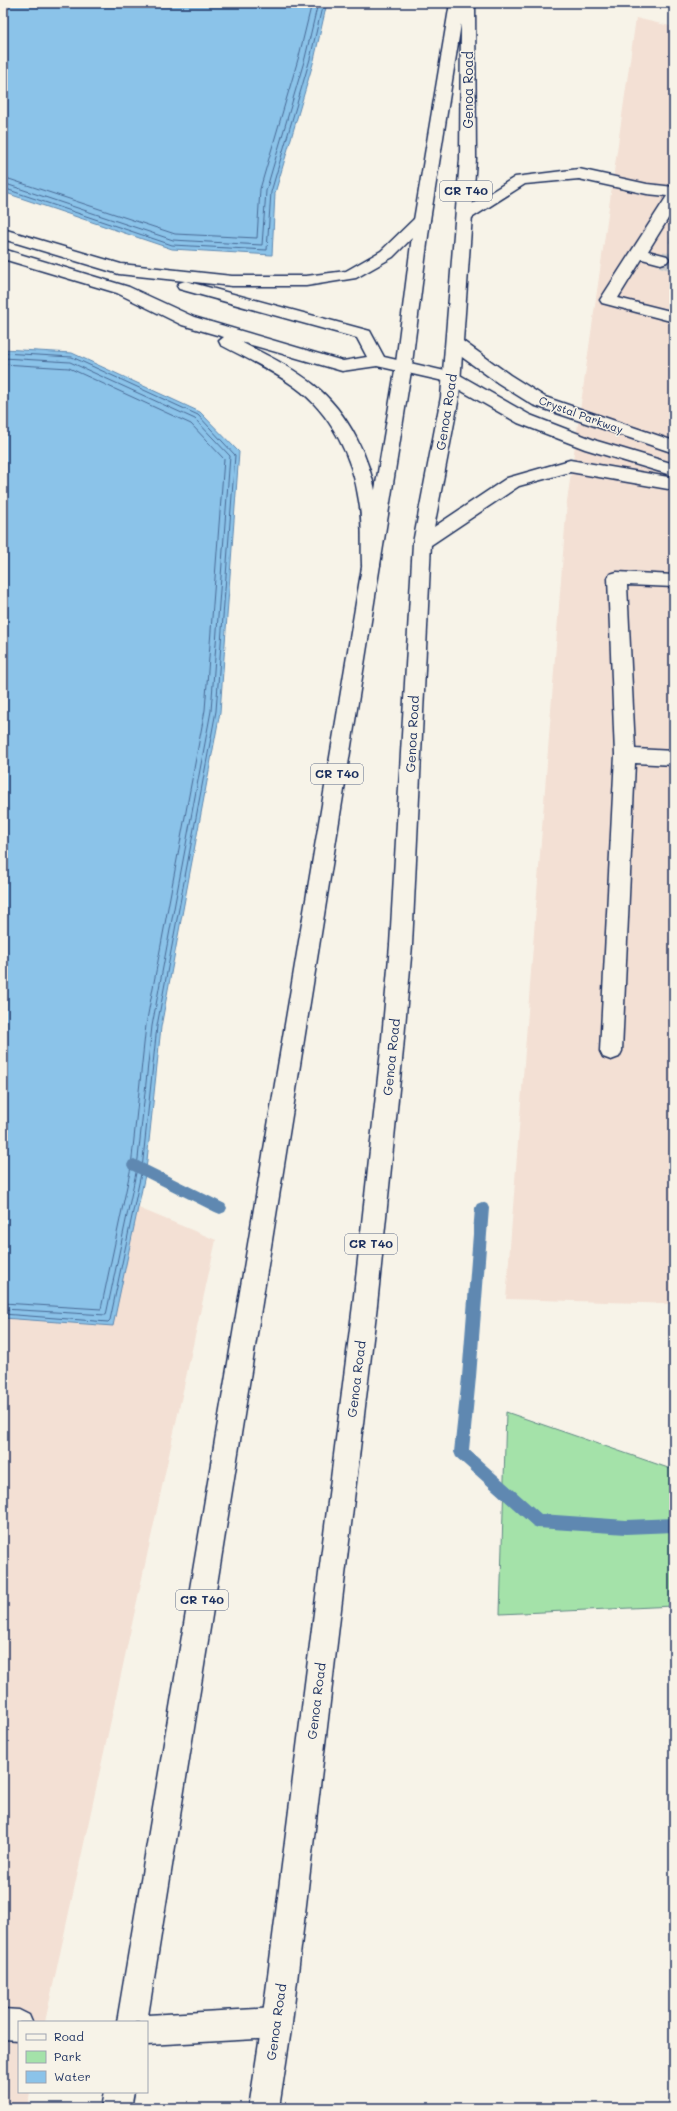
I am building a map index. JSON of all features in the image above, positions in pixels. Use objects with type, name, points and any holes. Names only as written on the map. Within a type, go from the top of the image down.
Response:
[{"type":"main road","name":"Genoa Road","points":[[132,2021],[273,1170],[403,367],[422,220],[457,3]]},
{"type":"main road","name":"Genoa Road","points":[[264,2108],[277,2023],[364,1313],[392,1050],[401,945],[422,543],[452,378],[464,216],[468,159],[468,3]]},
{"type":"main road","points":[[464,216],[521,180],[579,174],[647,189],[674,192]]},
{"type":"main road","points":[[674,197],[669,213],[653,230],[608,300],[674,317]]},
{"type":"main road","points":[[119,268],[232,281],[306,281],[350,275],[387,254],[422,220]]},
{"type":"main road","points":[[653,230],[671,235]]},
{"type":"main road","points":[[3,234],[119,268],[364,335],[377,361]]},
{"type":"main road","points":[[638,253],[660,259]]},
{"type":"main road","points":[[3,254],[123,290],[226,340],[297,381],[311,391],[330,413],[353,451],[367,493],[371,565]]},
{"type":"main road","points":[[188,321],[342,366],[377,361],[452,378],[524,419],[591,445],[674,470]]},
{"type":"main road","name":"Crystal Parkway","points":[[454,343],[504,379],[539,401],[674,447]]},
{"type":"main road","points":[[422,543],[513,482],[570,466],[674,484]]},
{"type":"main road","points":[[611,1050],[625,755],[617,578],[674,581]]},
{"type":"main road","points":[[625,755],[674,758]]},
{"type":"main road","points":[[148,2030],[277,2023]]},
{"type":"main road","points":[[3,2024],[18,2025]]},
{"type":"main road","points":[[116,2108],[119,2093]]},
{"type":"shaded area","points":[[636,18],[674,27],[674,1304],[506,1299],[567,501]]},
{"type":"shaded area","points":[[3,1152],[216,1240],[45,2021],[18,2021],[18,2093],[30,2093],[27,2108],[3,2108]]},
{"type":"green space","points":[[506,1412],[674,1470],[674,1606],[500,1614]]},
{"type":"water","points":[[3,3],[327,3],[314,60],[275,193],[272,255],[172,249],[3,192]]},
{"type":"water","points":[[3,349],[72,353],[200,412],[239,452],[220,712],[161,1027],[146,1170],[113,1326],[3,1318]]},
{"type":"waterway","points":[[134,1165],[220,1208]]},
{"type":"waterway","points":[[482,1208],[469,1377],[461,1452],[538,1521],[626,1527],[674,1525]]},
{"type":"tunnel","points":[[661,259],[674,263]]}]
